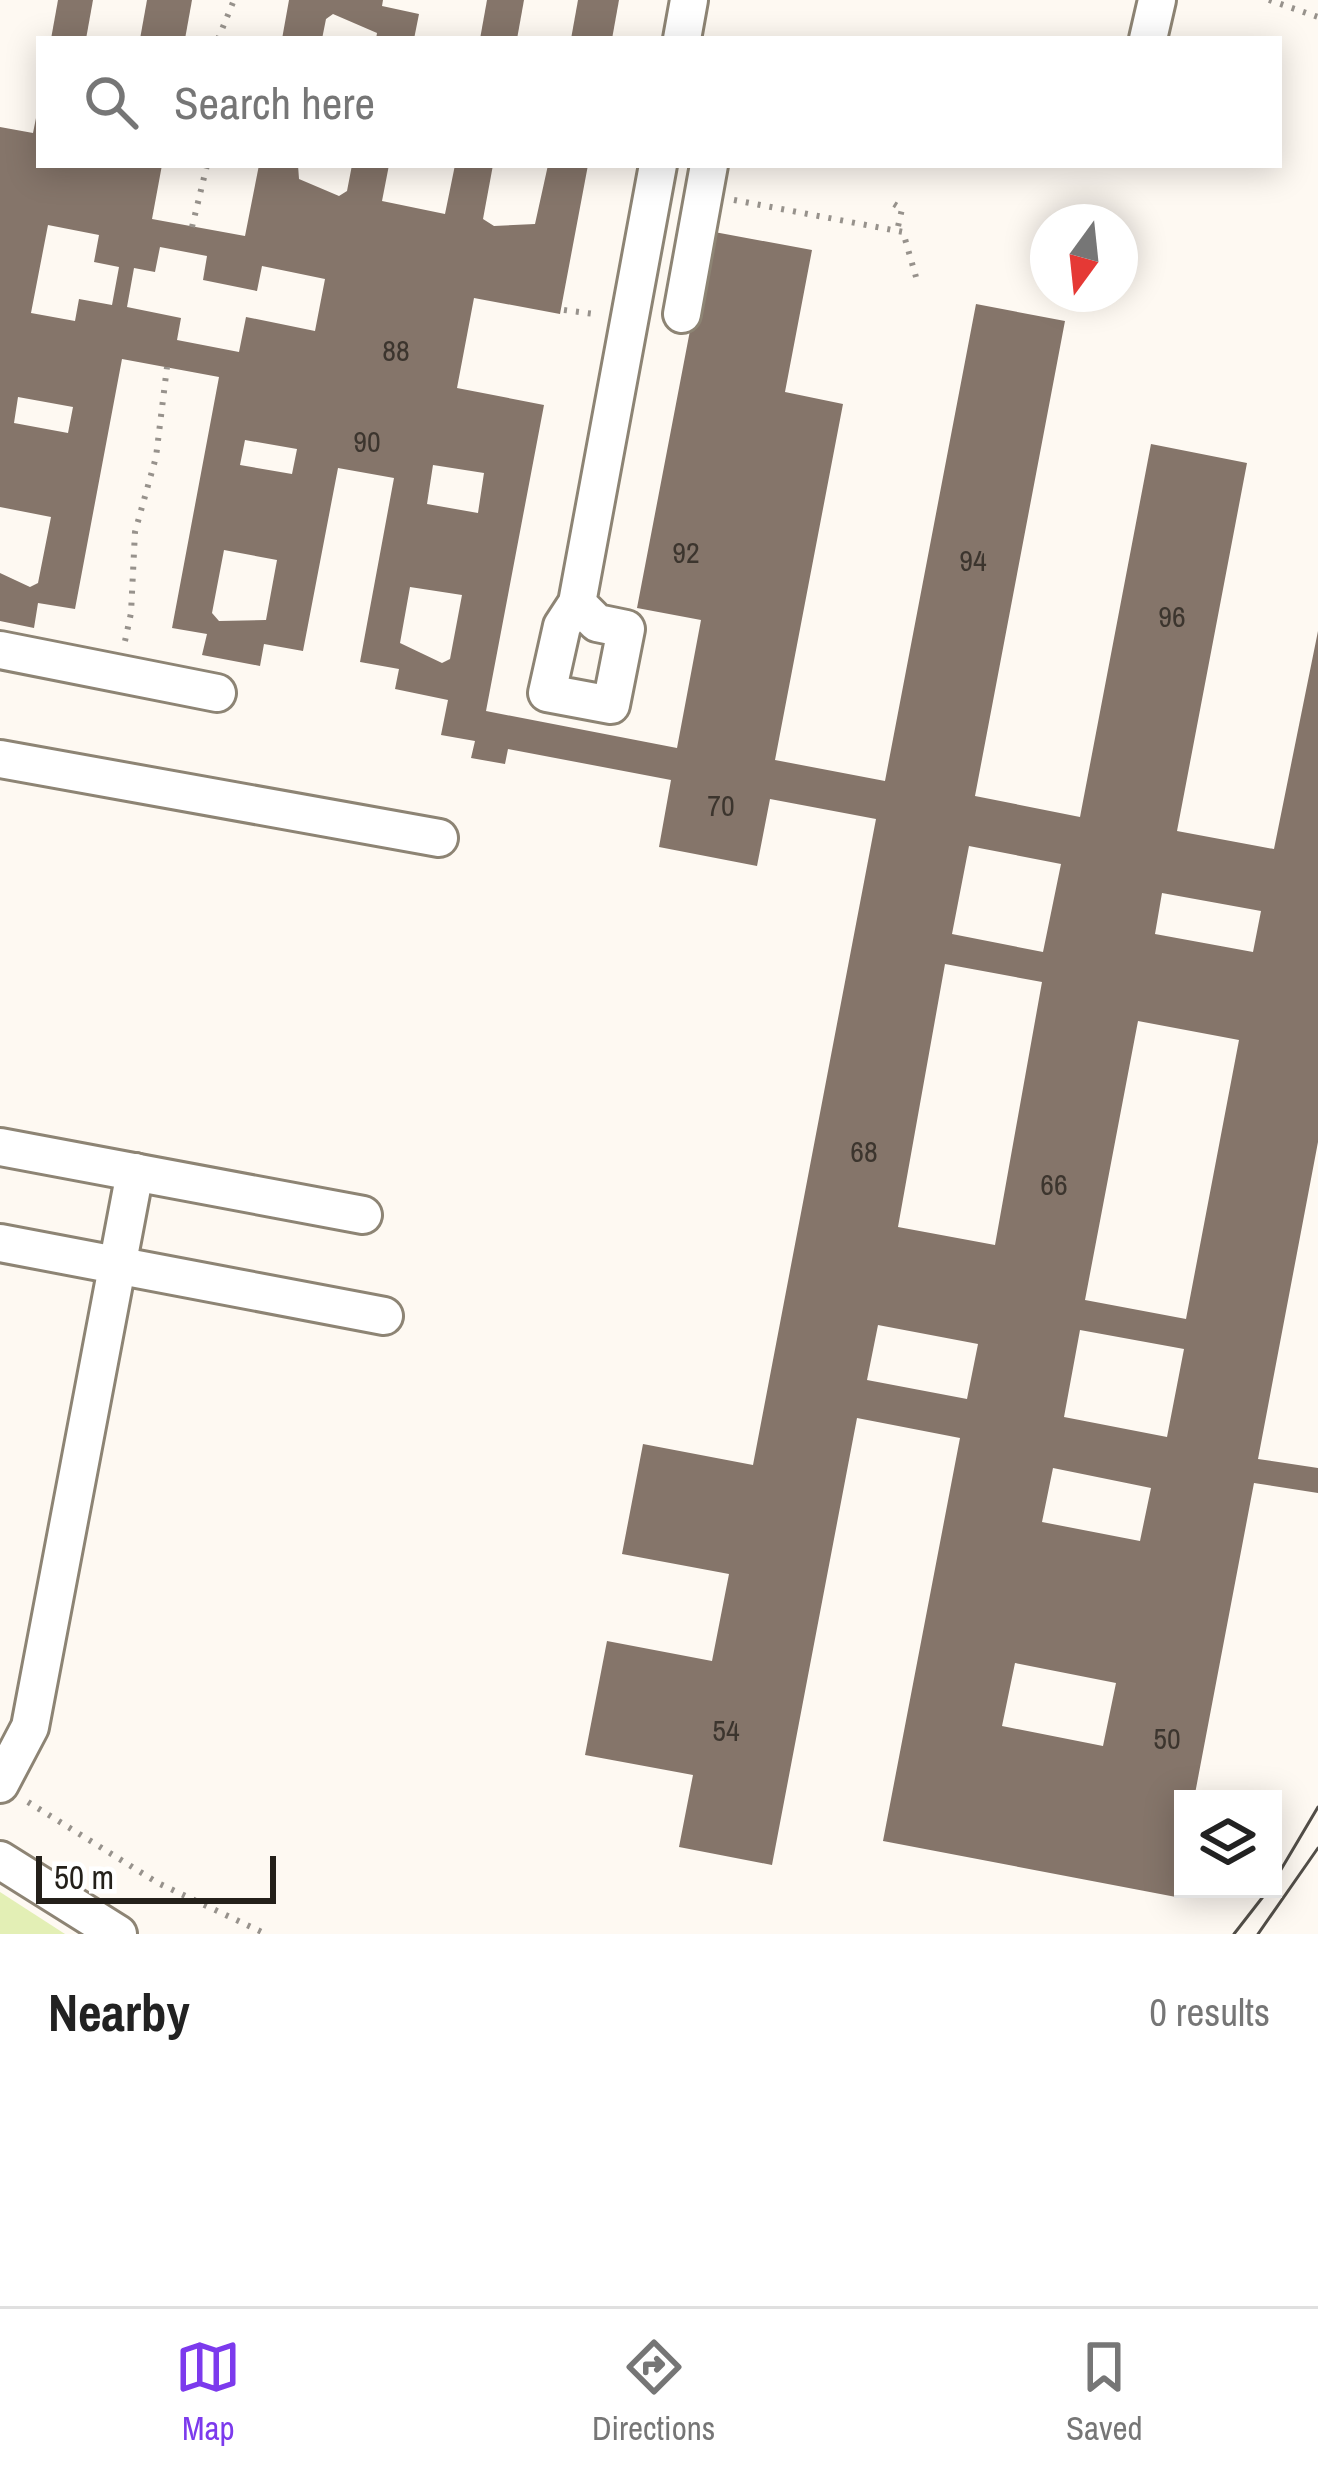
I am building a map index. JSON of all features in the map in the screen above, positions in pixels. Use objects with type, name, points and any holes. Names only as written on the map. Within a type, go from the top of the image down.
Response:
[{"type":"street","points":[[683,36],[689,0]]},
{"type":"street","points":[[1149,36],[1157,0]]},
{"type":"street","points":[[577,603],[657,168]]},
{"type":"street","points":[[682,314],[717,182]]},
{"type":"street","points":[[0,650],[217,693]]},
{"type":"street","points":[[0,759],[439,838]]},
{"type":"street","points":[[0,1147],[363,1215]]},
{"type":"street","points":[[1,1783],[31,1727],[135,1172]]},
{"type":"street","points":[[0,1244],[384,1316]]},
{"type":"street","points":[[0,1860],[118,1934]]},
{"type":"path","points":[[219,36],[235,0]]},
{"type":"path","points":[[1269,0],[1318,17]]},
{"type":"path","points":[[192,226],[206,168]]},
{"type":"path","points":[[717,182],[770,207],[903,232],[916,277]]},
{"type":"path","points":[[770,207],[772,195]]},
{"type":"path","points":[[894,204],[902,209],[897,231]]},
{"type":"path","points":[[564,310],[594,314],[598,293]]},
{"type":"path","points":[[119,671],[131,613],[135,532],[156,457],[167,368]]},
{"type":"path","points":[[1,1783],[158,1883],[266,1934]]},
{"type":"green space","points":[[0,1892],[65,1934],[0,1934]]},
{"type":"building","points":[[58,0],[93,0],[87,36],[52,36]]},
{"type":"building","points":[[147,0],[192,0],[186,36],[141,36]]},
{"type":"building","points":[[289,0],[383,0],[382,6],[419,14],[415,36],[376,36],[333,14],[326,19],[323,36],[283,36]]},
{"type":"building","points":[[487,0],[524,0],[518,36],[481,36]]},
{"type":"building","points":[[578,0],[619,0],[613,36],[572,36]]},
{"type":"building","points":[[36,118],[36,168],[161,168],[152,219],[245,236],[258,168],[298,168],[299,179],[339,196],[347,191],[351,168],[388,168],[382,201],[445,214],[454,168],[492,168],[483,219],[494,226],[535,224],[547,168],[587,168],[560,314],[474,298],[457,388],[544,405],[486,711],[677,748],[701,620],[637,608],[709,231],[812,250],[785,392],[843,404],[775,760],[885,781],[976,304],[1065,321],[975,796],[1080,817],[1151,444],[1247,463],[1177,831],[1274,849],[1318,631],[1318,1142],[1258,1459],[1318,1468],[1318,1493],[1254,1483],[1196,1790],[1174,1790],[1174,1897],[883,1841],[960,1438],[857,1418],[772,1865],[679,1847],[693,1775],[585,1755],[607,1641],[712,1661],[729,1574],[622,1554],[643,1444],[753,1465],[876,819],[770,799],[757,866],[659,847],[671,780],[508,749],[505,764],[471,758],[475,741],[441,735],[448,700],[395,689],[399,669],[360,662],[394,478],[338,468],[303,651],[264,644],[260,666],[202,655],[207,634],[172,628],[219,377],[122,359],[75,609],[38,603],[34,628],[0,621],[0,573],[30,587],[38,583],[51,517],[0,507],[0,127],[33,133]],"holes":[[[48,225],[99,235],[94,262],[119,267],[112,305],[79,299],[75,321],[31,313]],[[160,247],[207,256],[203,280],[257,291],[262,266],[325,279],[315,331],[246,317],[239,352],[177,340],[181,318],[127,307],[134,268],[155,272]],[[18,397],[73,407],[68,433],[14,423]],[[245,440],[297,449],[292,474],[240,465]],[[433,465],[484,473],[478,513],[427,504]],[[224,550],[277,560],[266,620],[219,621],[212,613]],[[410,587],[462,595],[450,659],[442,663],[400,643]],[[969,846],[1061,864],[1043,952],[952,934]],[[1162,893],[1261,911],[1253,952],[1155,934]],[[945,964],[1042,982],[995,1245],[898,1227]],[[1138,1021],[1239,1040],[1186,1319],[1085,1300]],[[878,1325],[978,1344],[967,1399],[867,1380]],[[1080,1330],[1184,1349],[1167,1437],[1064,1417]],[[1053,1468],[1151,1488],[1140,1541],[1042,1522]],[[1015,1663],[1116,1683],[1103,1746],[1002,1726]]]},
{"type":"tram line","points":[[1282,1868],[1318,1807]]},
{"type":"tram line","points":[[1258,1934],[1318,1848]]},
{"type":"tram line","points":[[1234,1934],[1262,1898]]}]
